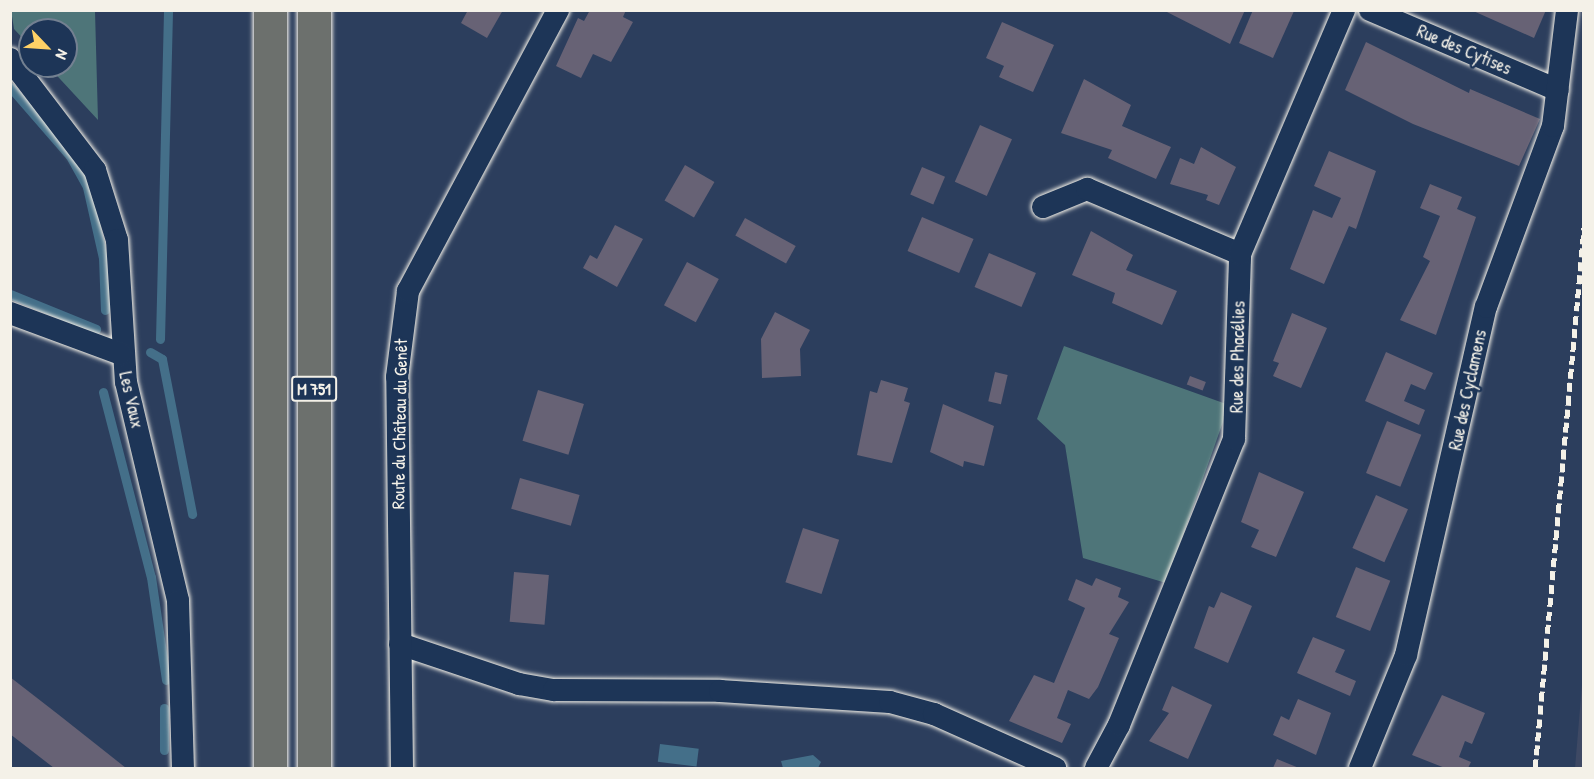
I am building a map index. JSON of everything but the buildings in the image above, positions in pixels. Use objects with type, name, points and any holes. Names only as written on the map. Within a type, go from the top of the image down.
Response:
[{"type":"highway","name":"M 751","points":[[270,10],[270,768]]},
{"type":"highway","name":"M 751","points":[[314,10],[314,768]]},
{"type":"street","name":"Route du Château du Genêt","points":[[402,768],[397,377],[408,291],[558,10]]},
{"type":"street","name":"Rue des Phacélies","points":[[1096,768],[1119,725],[1234,439],[1240,254],[1344,10]]},
{"type":"street","name":"Rue des Cytises","points":[[1370,10],[1558,90]]},
{"type":"street","name":"Rue des Cyclamens","points":[[1360,768],[1406,655],[1486,307],[1553,126],[1567,10]]},
{"type":"street","name":"Les Vaux","points":[[10,59],[76,141],[107,202],[122,290],[121,354],[178,601],[183,768]]},
{"type":"street","points":[[1043,207],[1087,189],[1240,254]]},
{"type":"street","points":[[10,313],[121,354]]},
{"type":"street","points":[[400,644],[519,684],[554,690],[720,691],[890,702],[934,714],[1054,768]]},
{"type":"shaded area","points":[[1583,673],[1583,768],[1575,768]]},
{"type":"shaded area","points":[[660,744],[699,749],[697,767],[658,762]]},
{"type":"shaded area","points":[[813,755],[821,762],[818,768],[783,768],[781,761]]},
{"type":"green space","points":[[11,10],[95,11],[98,120],[59,78],[78,78],[78,18],[18,18],[18,33],[14,29]]},
{"type":"green space","points":[[1064,346],[1229,405],[1166,583],[1083,558],[1065,445],[1037,419]]},
{"type":"waterway","points":[[160,339],[168,10]]},
{"type":"waterway","points":[[10,87],[70,156],[87,187],[103,258],[105,310]]},
{"type":"waterway","points":[[10,294],[96,329]]},
{"type":"waterway","points":[[150,352],[162,359],[192,514]]},
{"type":"waterway","points":[[103,392],[151,577],[166,680]]},
{"type":"waterway","points":[[164,708],[164,750]]},
{"type":"railway","points":[[1535,768],[1584,225]]}]
